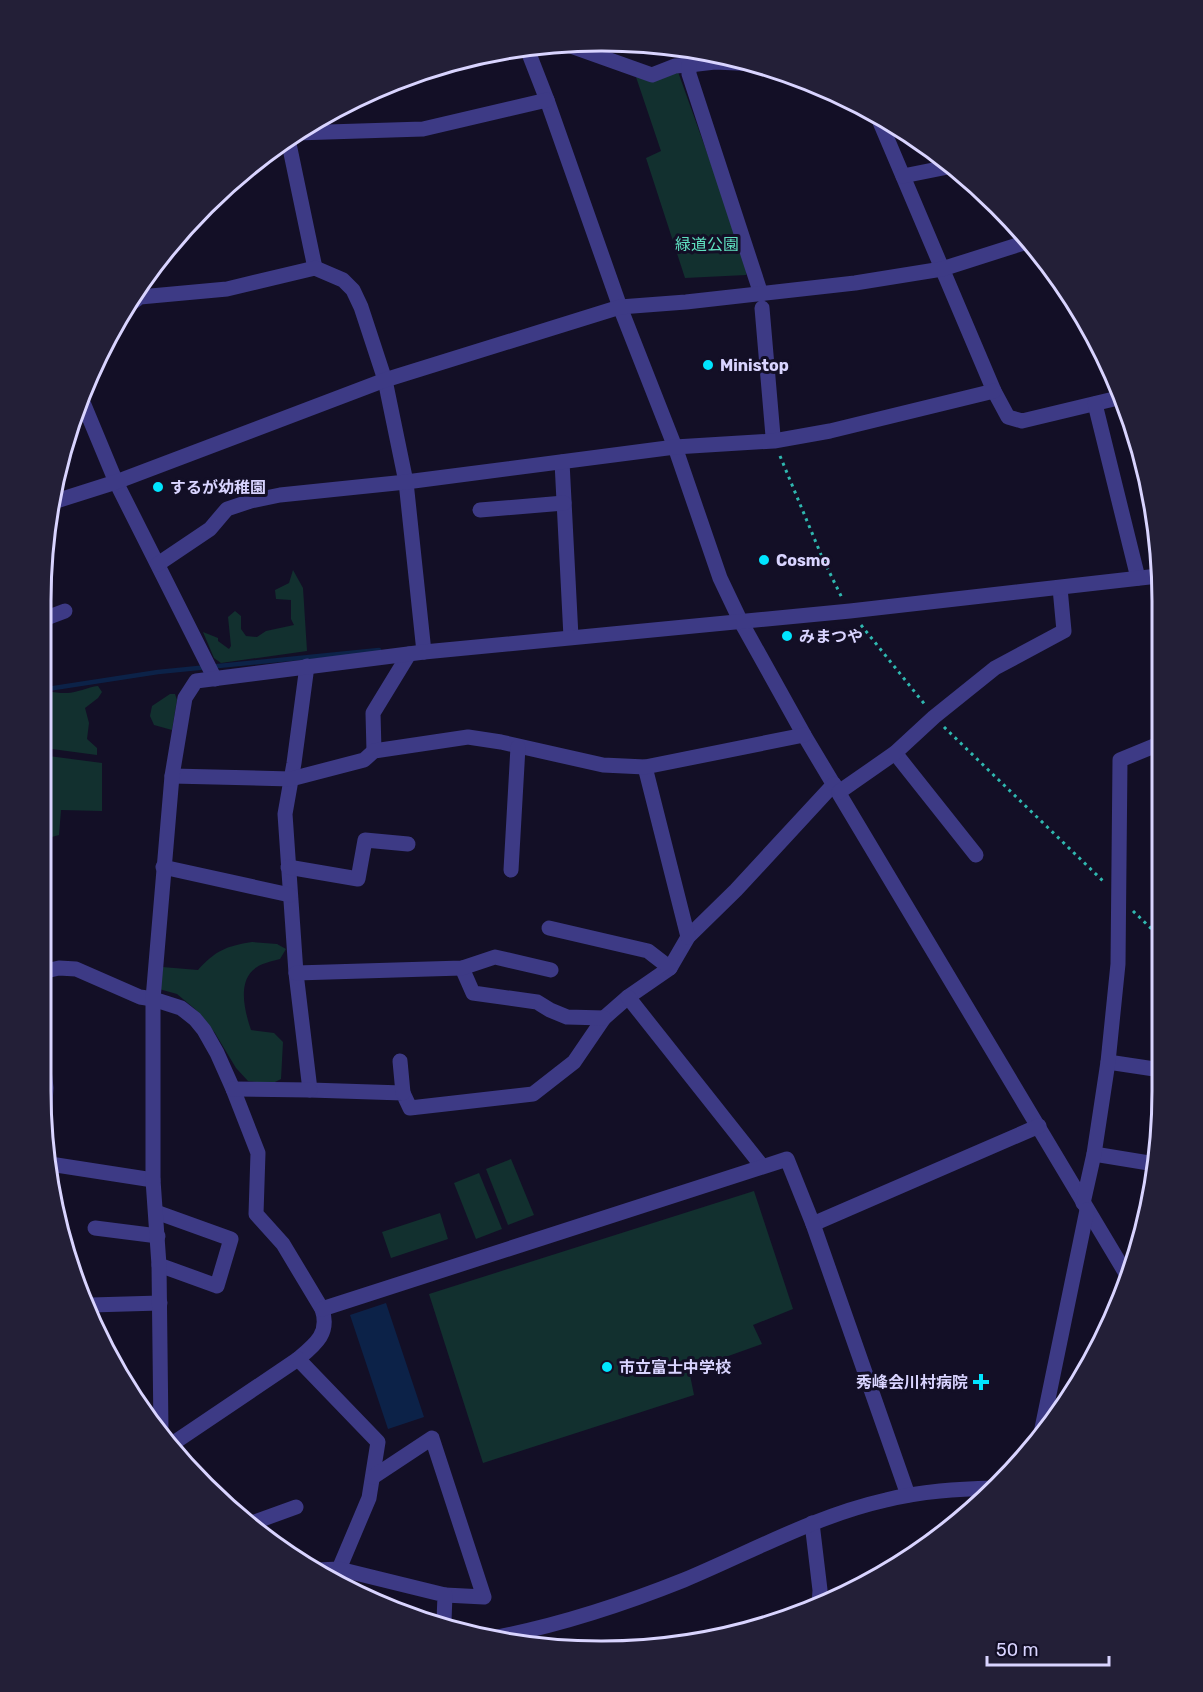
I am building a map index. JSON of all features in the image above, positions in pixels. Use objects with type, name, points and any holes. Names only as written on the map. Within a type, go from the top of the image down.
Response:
[{"type":"street","points":[[586,51],[652,75],[675,66],[716,64]]},
{"type":"street","points":[[530,56],[620,307],[675,447],[720,578],[740,620],[804,735],[1123,1268]]},
{"type":"street","points":[[689,65],[689,75],[761,301],[773,436]]},
{"type":"street","points":[[314,132],[423,129],[547,100]]},
{"type":"street","points":[[882,128],[994,391],[1008,417],[1022,421],[1113,399]]},
{"type":"street","points":[[290,148],[315,268]]},
{"type":"street","points":[[903,176],[941,168]]},
{"type":"street","points":[[61,500],[116,482],[385,380],[620,307],[761,301],[942,269],[1020,244]]},
{"type":"street","points":[[144,297],[227,289],[315,268],[343,280],[353,290],[361,307],[385,380],[406,482],[417,653],[373,713],[374,751]]},
{"type":"street","points":[[158,564],[210,529],[227,509],[251,501],[280,495],[406,482],[675,447],[774,441],[830,431],[994,391]]},
{"type":"street","points":[[1095,404],[1138,578]]},
{"type":"street","points":[[86,410],[116,482],[215,679]]},
{"type":"street","points":[[562,462],[571,637]]},
{"type":"street","points":[[480,510],[564,503]]},
{"type":"street","points":[[162,1421],[158,1236],[153,1180],[153,999],[172,776],[186,698],[196,681],[417,653],[850,611],[1151,577]]},
{"type":"street","points":[[400,1061],[403,1093],[410,1108],[533,1094],[574,1062],[603,1018],[628,997],[670,968],[688,937],[836,788],[895,753],[934,717],[995,668],[1064,631],[1060,588]]},
{"type":"street","points":[[51,616],[65,611]]},
{"type":"street","points":[[307,666],[285,814],[296,973],[310,1090]]},
{"type":"street","points":[[172,776],[291,779],[364,760],[374,751],[468,737],[501,742],[603,765],[645,767],[804,735]]},
{"type":"street","points":[[512,870],[519,747]]},
{"type":"street","points":[[1045,1416],[1085,1207],[1108,1062],[1118,964],[1120,760],[1152,747]]},
{"type":"street","points":[[895,753],[976,855]]},
{"type":"street","points":[[645,767],[688,937]]},
{"type":"street","points":[[288,867],[358,879],[365,840],[408,844]]},
{"type":"street","points":[[163,867],[290,895]]},
{"type":"street","points":[[549,928],[648,951],[670,968]]},
{"type":"street","points":[[296,973],[462,968],[495,957],[551,969]]},
{"type":"street","points":[[462,968],[473,993],[537,1002],[567,1017],[603,1018]]},
{"type":"street","points":[[51,970],[76,969],[140,997],[182,1008],[195,1018],[217,1053],[258,1153],[256,1214],[283,1244],[322,1309],[325,1320],[322,1334],[313,1347],[177,1440]]},
{"type":"street","points":[[628,997],[762,1166]]},
{"type":"street","points":[[1108,1062],[1152,1069]]},
{"type":"street","points":[[233,1089],[403,1093]]},
{"type":"street","points":[[813,1224],[1039,1126]]},
{"type":"street","points":[[1094,1154],[1147,1163]]},
{"type":"street","points":[[322,1309],[787,1159],[813,1224],[908,1495]]},
{"type":"street","points":[[57,1165],[153,1180]]},
{"type":"street","points":[[156,1212],[231,1239],[217,1286],[159,1265]]},
{"type":"street","points":[[95,1228],[158,1236]]},
{"type":"street","points":[[95,1305],[160,1303]]},
{"type":"street","points":[[298,1359],[378,1442],[369,1498],[339,1569]]},
{"type":"street","points":[[331,1569],[339,1569],[445,1595],[484,1597],[432,1438],[373,1477]]},
{"type":"street","points":[[513,1633],[579,1617],[650,1593],[812,1523],[851,1509],[908,1495],[981,1489]]},
{"type":"street","points":[[258,1521],[296,1507]]},
{"type":"street","points":[[812,1523],[820,1596]]},
{"type":"street","points":[[444,1618],[445,1595]]},
{"type":"path","points":[[780,455],[822,557],[841,596]]},
{"type":"path","points":[[861,625],[885,652],[934,717],[1152,929]]},
{"type":"green space","name":"緑道公園","points":[[677,69],[748,267],[746,275],[685,278],[646,158],[661,151],[636,77]]},
{"type":"green space","points":[[293,570],[303,588],[307,651],[221,663],[214,658],[203,632],[218,638],[218,641],[229,649],[231,646],[228,617],[235,611],[241,616],[241,629],[246,636],[257,637],[266,631],[294,625],[291,619],[291,600],[276,599],[275,590],[289,583]]},
{"type":"green space","points":[[98,686],[102,692],[85,708],[89,723],[87,739],[97,748],[97,755],[52,749],[51,692],[69,693]]},
{"type":"green space","points":[[170,694],[175,694],[177,700],[172,730],[154,725],[150,716],[152,706]]},
{"type":"green space","points":[[51,756],[102,763],[102,811],[61,810],[59,835],[51,837]]},
{"type":"green space","points":[[252,942],[277,944],[286,949],[280,959],[259,966],[250,973],[244,988],[246,1014],[251,1030],[274,1033],[283,1042],[281,1079],[271,1084],[248,1081],[236,1068],[215,1033],[195,1009],[177,994],[159,989],[162,967],[198,970],[222,950]]},
{"type":"green space","points":[[511,1159],[534,1215],[508,1225],[486,1169]]},
{"type":"green space","points":[[479,1173],[502,1229],[476,1239],[454,1183]]},
{"type":"green space","points":[[754,1191],[793,1309],[753,1325],[762,1344],[689,1370],[694,1395],[483,1463],[429,1294]]},
{"type":"green space","points":[[440,1213],[448,1239],[391,1258],[382,1232]]},
{"type":"water","points":[[386,1303],[424,1417],[388,1429],[350,1315]]},
{"type":"waterway","points":[[51,688],[158,672],[379,650]]},
{"type":"place","name":"Ministop","points":[[708,365]]},
{"type":"place","name":"するが幼稚園","points":[[158,487]]},
{"type":"place","name":"Cosmo","points":[[764,560]]},
{"type":"place","name":"みまつや","points":[[787,636]]},
{"type":"place","name":"市立富士中学校","points":[[607,1367]]},
{"type":"place","name":"秀峰会川村病院","points":[[981,1382]]}]
